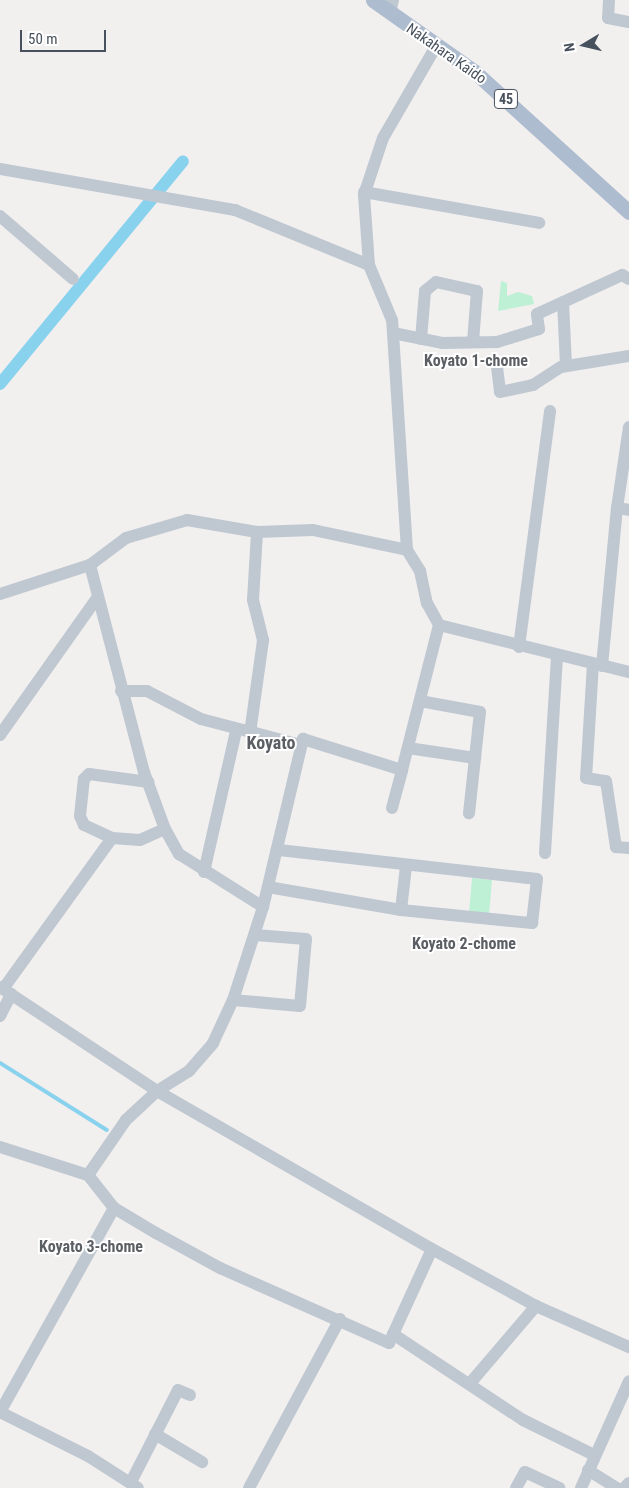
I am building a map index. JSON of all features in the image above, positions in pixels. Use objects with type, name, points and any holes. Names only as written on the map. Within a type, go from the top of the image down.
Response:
[{"type":"main road","name":"Nakahara Kaido","points":[[373,0],[391,7],[435,48],[502,95],[629,212]]},
{"type":"street","points":[[609,0],[608,18],[629,22]]},
{"type":"street","points":[[392,808],[439,625],[427,603],[420,571],[407,550],[393,333],[389,306],[369,265],[364,192],[383,138],[435,48]]},
{"type":"street","points":[[0,169],[235,210],[369,265]]},
{"type":"street","points":[[364,192],[539,223]]},
{"type":"street","points":[[0,216],[73,279]]},
{"type":"street","points":[[393,333],[421,339],[497,342],[539,329],[536,310],[563,302],[622,275],[629,279]]},
{"type":"street","points":[[421,339],[425,291],[436,282],[477,291],[473,342]]},
{"type":"street","points":[[563,302],[566,366]]},
{"type":"street","points":[[497,367],[500,392],[533,385],[566,366],[629,356]]},
{"type":"street","points":[[519,647],[550,411]]},
{"type":"street","points":[[629,427],[623,509],[598,665],[586,778],[606,781],[610,846],[629,848]]},
{"type":"street","points":[[0,594],[90,564],[126,538],[187,520],[257,532],[314,530],[407,550]]},
{"type":"street","points":[[250,733],[263,640],[253,600],[257,532]]},
{"type":"street","points":[[90,564],[122,691],[148,782],[164,829],[179,854],[204,872],[264,907]]},
{"type":"street","points":[[0,735],[98,598]]},
{"type":"street","points":[[439,625],[501,638],[519,647],[557,657],[629,672]]},
{"type":"street","points":[[545,853],[557,657]]},
{"type":"street","points":[[122,691],[147,691],[201,719],[236,731],[301,745]]},
{"type":"street","points":[[420,701],[480,712],[469,813]]},
{"type":"street","points":[[204,872],[236,731]]},
{"type":"street","points":[[88,1175],[126,1120],[158,1090],[200,1059],[233,1000],[264,907],[303,739],[402,770]]},
{"type":"street","points":[[408,748],[475,758]]},
{"type":"street","points":[[148,782],[89,774],[84,779],[80,816],[84,825],[112,838],[140,840],[164,829]]},
{"type":"street","points":[[0,1016],[4,990],[112,838]]},
{"type":"street","points":[[268,887],[401,910],[514,924],[532,923],[537,879],[406,866],[277,850]]},
{"type":"street","points":[[401,910],[406,866]]},
{"type":"street","points":[[233,1000],[300,1006],[306,940],[254,934]]},
{"type":"street","points":[[4,990],[158,1090],[432,1249],[536,1306],[629,1347]]},
{"type":"street","points":[[0,1147],[88,1175],[114,1208],[220,1268],[340,1319],[390,1343],[432,1249]]},
{"type":"street","points":[[114,1208],[0,1412],[136,1487],[155,1434],[178,1390],[190,1395]]},
{"type":"street","points":[[472,1381],[536,1306]]},
{"type":"street","points":[[249,1488],[340,1319]]},
{"type":"street","points":[[393,1334],[472,1381],[523,1420],[594,1455]]},
{"type":"street","points":[[581,1488],[594,1455],[627,1389]]},
{"type":"street","points":[[155,1434],[202,1462]]},
{"type":"street","points":[[588,1470],[617,1488]]},
{"type":"street","points":[[516,1488],[525,1472],[560,1488]]},
{"type":"street","points":[[624,1488],[629,1482]]},
{"type":"green space","points":[[501,281],[507,283],[507,296],[518,292],[532,296],[534,304],[498,311]]},
{"type":"green space","points":[[472,878],[492,880],[489,915],[469,913]]},
{"type":"waterway","points":[[0,384],[183,161]]},
{"type":"waterway","points":[[0,1063],[107,1130]]},
{"type":"district","name":"Koyato 1-chome","points":[[476,361]]},
{"type":"district","name":"Koyato","points":[[271,743]]},
{"type":"district","name":"Koyato 2-chome","points":[[464,944]]},
{"type":"district","name":"Koyato 3-chome","points":[[91,1247]]}]
